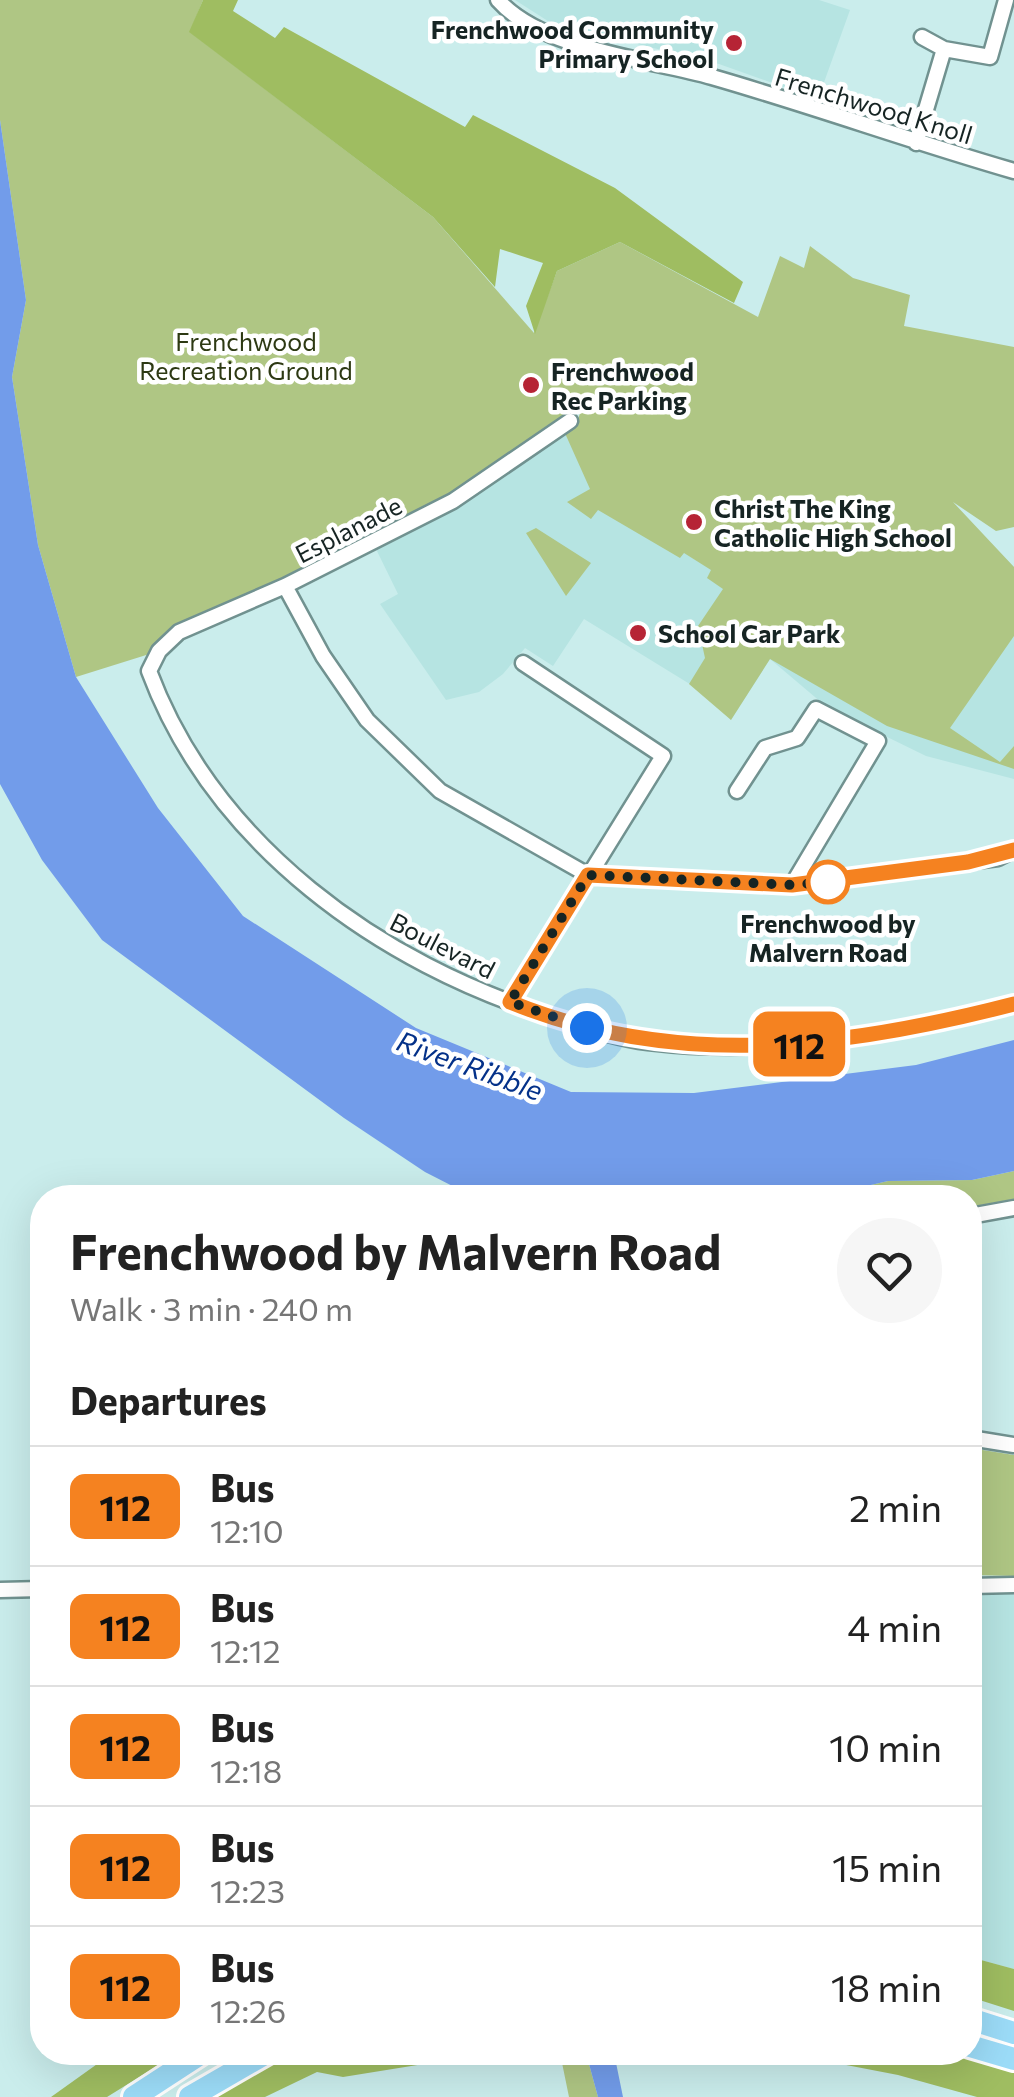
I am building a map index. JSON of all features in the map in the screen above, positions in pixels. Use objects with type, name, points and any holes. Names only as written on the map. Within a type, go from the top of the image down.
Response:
[{"type":"highway","points":[[982,2022],[1014,2033]]},
{"type":"highway","points":[[982,2050],[1014,2059]]},
{"type":"highway","points":[[134,2097],[182,2065]]},
{"type":"highway","points":[[190,2097],[245,2065]]},
{"type":"street","name":"Frenchwood Knoll","points":[[498,0],[510,13],[544,34],[714,78],[1014,171]]},
{"type":"street","points":[[922,36],[944,49],[990,56],[1006,0]]},
{"type":"street","points":[[916,143],[944,49]]},
{"type":"street","name":"Esplanade","points":[[148,671],[159,651],[179,632],[285,586],[453,501],[570,421]]},
{"type":"street","points":[[285,586],[322,656],[366,720],[440,791],[588,875],[792,885],[879,877],[998,858],[1014,850]]},
{"type":"street","points":[[510,1002],[663,756],[523,663]]},
{"type":"street","name":"Boulevard","points":[[148,671],[166,718],[195,766],[241,824],[290,872],[400,953],[510,1002],[619,1038],[788,1046],[884,1035],[1014,1004]]},
{"type":"street","points":[[737,790],[765,748],[797,738],[816,710],[878,741],[792,885]]},
{"type":"street","points":[[982,1214],[1014,1208]]},
{"type":"street","points":[[982,1440],[1014,1445]]},
{"type":"street","points":[[982,1586],[1014,1585]]},
{"type":"street","points":[[0,1590],[30,1589]]},
{"type":"shaded area","name":"Frenchwood Community Primary School","points":[[515,0],[819,0],[850,10],[818,99],[719,64],[551,23]]},
{"type":"shaded area","name":"Christ The King Catholic High School","points":[[589,396],[993,546],[1014,567],[1014,779],[926,756],[879,733],[822,703],[770,659],[731,720],[706,694],[584,619],[553,666],[525,648],[503,674],[479,692],[446,700],[380,604],[398,594],[375,547],[576,424]]},
{"type":"shaded area","points":[[982,1586],[1014,1586],[1014,1969],[982,1960]]},
{"type":"green space","name":"Frenchwood Recreation Ground","points":[[0,0],[203,0],[190,32],[433,217],[534,333],[557,271],[620,242],[758,317],[780,256],[804,268],[810,246],[853,278],[910,295],[904,326],[1014,347],[1014,527],[996,531],[953,502],[1014,567],[1014,636],[950,728],[1000,762],[1014,746],[1014,769],[887,726],[770,659],[731,720],[689,684],[705,658],[698,626],[723,589],[707,578],[711,570],[684,553],[680,558],[598,510],[591,519],[567,502],[590,489],[564,431],[576,424],[581,411],[441,507],[179,632],[159,651],[76,677],[38,545],[12,377],[26,300],[0,120]]},
{"type":"green space","points":[[203,0],[238,0],[233,11],[275,38],[284,27],[465,127],[473,115],[615,188],[743,282],[734,303],[620,242],[557,271],[535,334],[526,306],[543,263],[500,249],[495,287],[433,217],[189,32]]},
{"type":"green space","points":[[536,528],[591,563],[566,596],[526,533]]},
{"type":"green space","points":[[1014,1171],[1014,1199],[982,1205],[982,1185],[871,1185],[888,1181],[972,1180]]},
{"type":"green space","points":[[982,1450],[1014,1455],[1014,1576],[982,1575]]},
{"type":"green space","points":[[982,1960],[1014,1969],[1014,2011],[982,2001]]},
{"type":"green space","points":[[982,2058],[1014,2067],[1014,2097],[977,2097],[846,2065],[982,2065]]},
{"type":"green space","points":[[96,2065],[159,2065],[107,2097],[51,2097]]},
{"type":"green space","points":[[269,2065],[418,2065],[343,2077],[317,2072],[265,2097],[206,2097]]},
{"type":"green space","points":[[562,2065],[589,2065],[598,2097],[569,2097]]},
{"type":"water","name":"River Ribble","points":[[0,120],[26,300],[12,377],[38,545],[76,677],[158,808],[243,916],[416,1028],[571,1092],[694,1093],[916,1065],[1014,1040],[1014,1171],[972,1180],[888,1181],[871,1185],[450,1185],[344,1118],[102,940],[42,860],[0,784]]},
{"type":"water","points":[[589,2065],[616,2065],[623,2097],[598,2097]]},
{"type":"bus line","name":"112","points":[[1014,850],[998,858],[879,877],[792,885],[588,875],[510,1002],[619,1038],[788,1046],[914,1030],[1014,1004]]},
{"type":"place","name":"Frenchwood Community Primary School","points":[[734,43]]},
{"type":"place","name":"Frenchwood Rec Parking","points":[[531,385]]},
{"type":"place","name":"Christ The King Catholic High School","points":[[694,522]]},
{"type":"place","name":"School Car Park","points":[[638,633]]},
{"type":"place","name":"Frenchwood by Malvern Road","points":[[828,882]]},
{"type":"route","points":[[587,1028],[510,1002],[588,875],[678,882],[828,882]]}]
